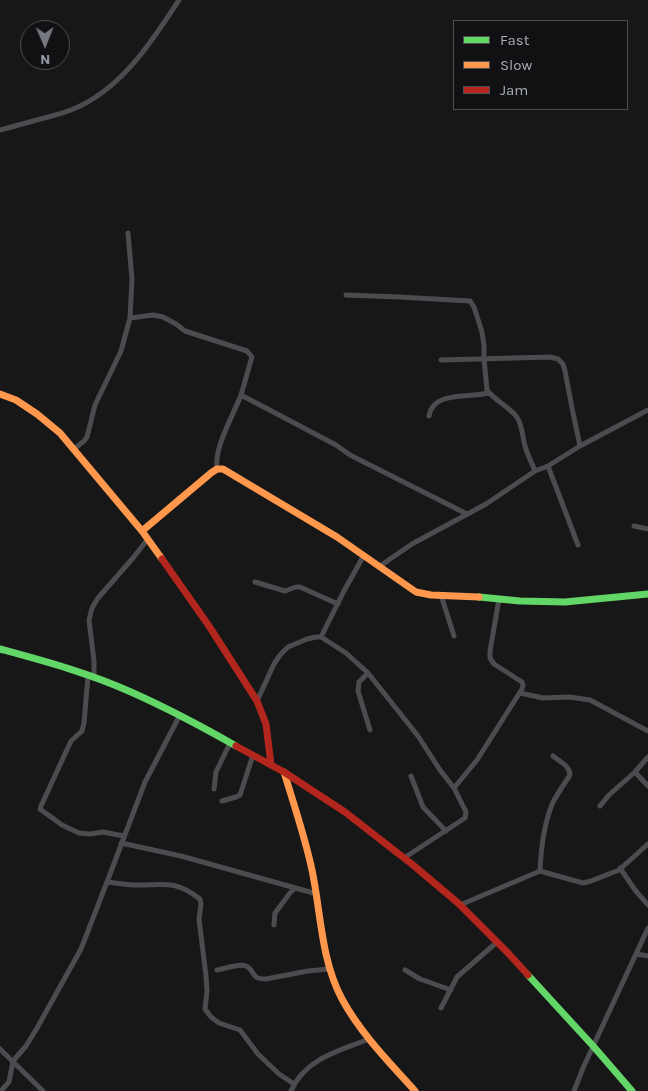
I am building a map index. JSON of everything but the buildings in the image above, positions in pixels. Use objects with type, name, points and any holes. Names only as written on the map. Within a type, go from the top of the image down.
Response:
[{"type":"street","points":[[0,130],[70,111],[109,88],[136,61],[179,0]]},
{"type":"street","points":[[74,449],[87,437],[95,405],[121,351],[130,318],[132,279],[128,233]]},
{"type":"street","points":[[346,295],[399,296],[470,301],[474,307],[482,332],[486,388],[489,393],[517,418],[521,425],[525,448],[535,471]]},
{"type":"street","points":[[130,318],[153,315],[163,317],[185,331],[249,352],[252,357],[240,395],[220,446],[216,462],[217,469]]},
{"type":"street","points":[[441,360],[550,357],[558,359],[563,364],[565,371],[580,446]]},
{"type":"street","points":[[429,416],[432,407],[442,399],[489,393]]},
{"type":"street","points":[[0,394],[16,400],[60,433],[142,531],[209,626],[264,713],[268,730],[271,765]]},
{"type":"street","points":[[240,395],[467,514]]},
{"type":"street","points":[[380,566],[412,544],[486,504],[535,471],[548,466],[580,446],[648,410]]},
{"type":"street","points":[[548,466],[578,546]]},
{"type":"street","points":[[142,531],[211,473],[217,469],[223,469],[337,537],[416,592],[441,596],[565,602],[648,594]]},
{"type":"street","points":[[634,526],[648,528]]},
{"type":"street","points":[[124,836],[103,832],[79,833],[62,825],[40,809],[71,741],[82,731],[84,724],[94,661],[89,620],[92,608],[98,598],[147,540]]},
{"type":"street","points":[[321,638],[364,556]]},
{"type":"street","points":[[255,582],[285,591],[296,586],[300,587],[338,604]]},
{"type":"street","points":[[441,596],[454,636]]},
{"type":"street","points":[[454,788],[477,760],[520,693],[523,685],[522,682],[494,664],[490,658],[499,599]]},
{"type":"street","points":[[257,701],[280,655],[288,646],[307,639],[321,638],[346,653],[368,673],[418,736],[454,788],[466,812],[465,818],[404,858]]},
{"type":"street","points":[[0,649],[64,667],[130,691],[180,715],[284,772],[345,812],[460,905],[497,942],[632,1091]]},
{"type":"street","points":[[368,673],[359,682],[358,691],[370,730]]},
{"type":"street","points":[[520,693],[543,698],[569,697],[590,700],[648,731]]},
{"type":"street","points":[[1,1091],[9,1082],[13,1061],[34,1034],[81,948],[145,782],[180,715]]},
{"type":"street","points":[[214,789],[216,772],[230,743]]},
{"type":"street","points":[[222,801],[240,795],[253,755]]},
{"type":"street","points":[[540,871],[547,820],[554,802],[570,775],[569,768],[553,756]]},
{"type":"street","points":[[600,806],[648,757]]},
{"type":"street","points":[[284,772],[309,853],[327,959],[341,998],[352,1017],[369,1039],[415,1091]]},
{"type":"street","points":[[635,772],[648,786]]},
{"type":"street","points":[[411,776],[423,806],[446,830]]},
{"type":"street","points":[[121,843],[181,856],[317,894]]},
{"type":"street","points":[[460,905],[540,871],[584,883],[592,881],[620,868],[648,844]]},
{"type":"street","points":[[620,868],[634,890],[648,905]]},
{"type":"street","points":[[106,882],[136,885],[173,885],[183,888],[200,899],[199,919],[207,991],[205,1009],[219,1023],[240,1030],[258,1054],[279,1074],[294,1084]]},
{"type":"street","points":[[274,925],[275,913],[295,888]]},
{"type":"street","points":[[574,1091],[648,928]]},
{"type":"street","points":[[441,1008],[457,977],[497,942]]},
{"type":"street","points":[[636,954],[648,956]]},
{"type":"street","points":[[217,970],[244,966],[249,968],[256,978],[266,979],[330,969]]},
{"type":"street","points":[[405,970],[420,979],[451,990]]},
{"type":"street","points":[[291,1091],[300,1075],[314,1062],[369,1039]]},
{"type":"street","points":[[0,1049],[43,1091]]},
{"type":"traffic: fast","points":[[479,597],[520,601],[565,602],[648,594]]},
{"type":"traffic: fast","points":[[0,649],[66,668],[115,685],[197,724],[236,746]]},
{"type":"traffic: fast","points":[[528,975],[632,1091]]},
{"type":"traffic: slow","points":[[0,394],[16,400],[60,433],[142,531],[162,559]]},
{"type":"traffic: slow","points":[[142,531],[211,473],[217,469],[223,469],[337,537],[416,592],[431,595],[479,597]]},
{"type":"traffic: slow","points":[[284,772],[309,858],[322,936],[335,984],[358,1024],[415,1091]]},
{"type":"traffic: jam","points":[[162,559],[209,626],[257,701],[266,724],[271,765]]},
{"type":"traffic: jam","points":[[236,746],[284,772],[345,812],[413,865],[458,903],[528,975]]}]
